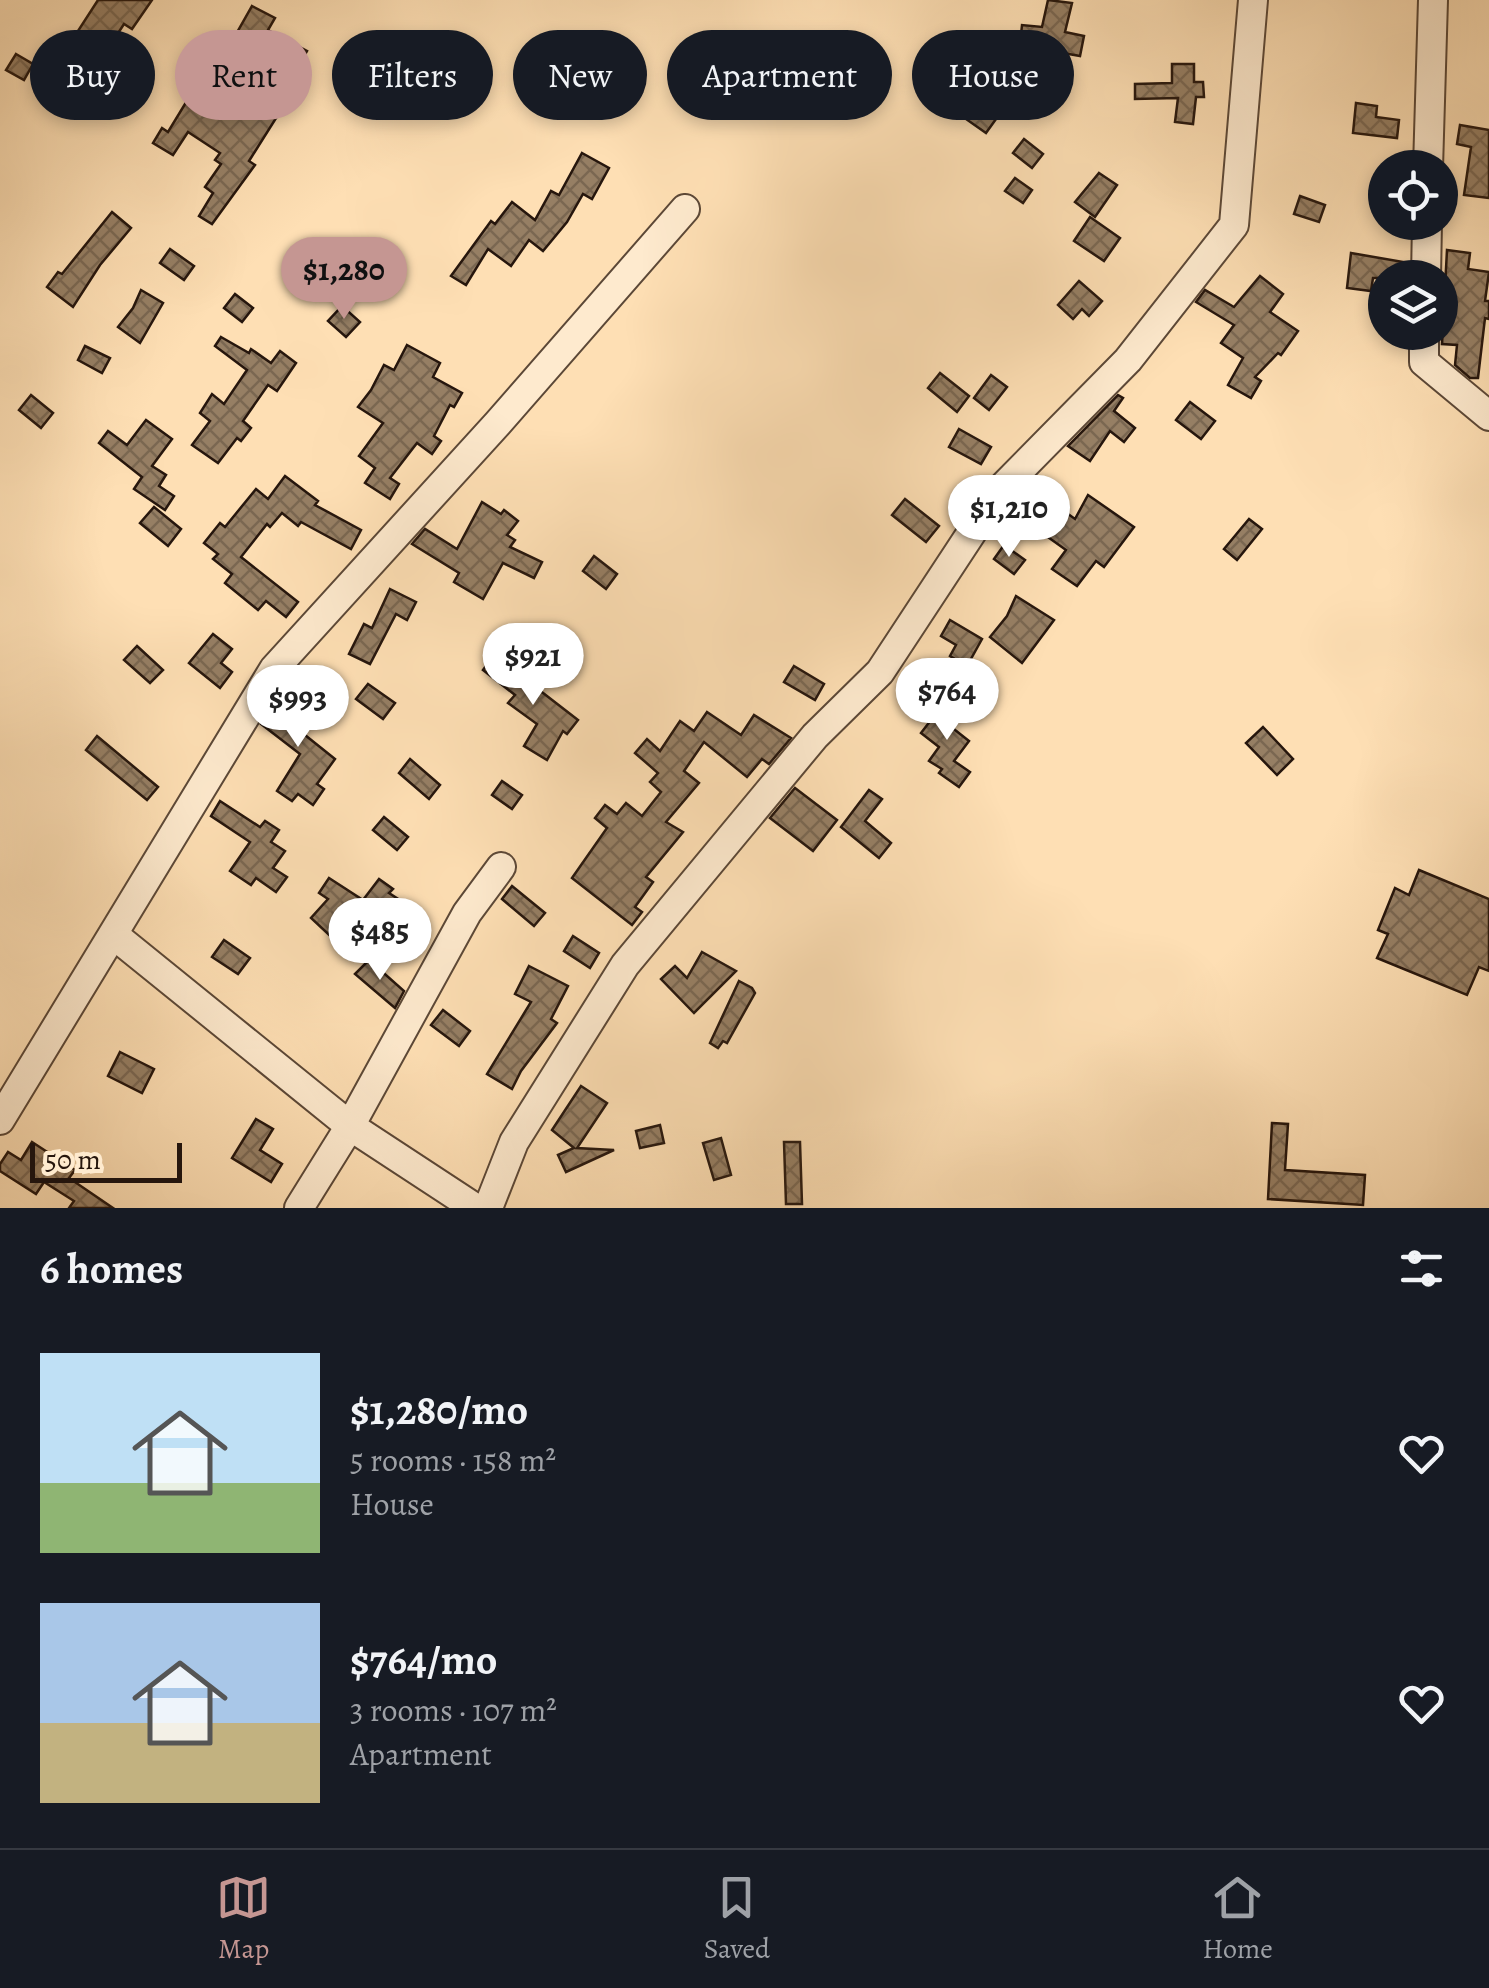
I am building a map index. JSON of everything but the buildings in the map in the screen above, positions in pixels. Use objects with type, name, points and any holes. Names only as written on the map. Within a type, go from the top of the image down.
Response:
[{"type":"street","points":[[488,1208],[514,1142],[625,965],[815,736],[880,672],[999,491],[1128,360],[1234,225],[1253,0]]},
{"type":"street","points":[[1428,150],[1432,0]]},
{"type":"street","points":[[0,1120],[274,670],[498,423],[684,209]]},
{"type":"street","points":[[1424,350],[1424,362],[1489,416]]},
{"type":"street","points":[[299,1208],[350,1126],[467,913],[501,867]]},
{"type":"street","points":[[114,934],[350,1126],[475,1208]]}]
